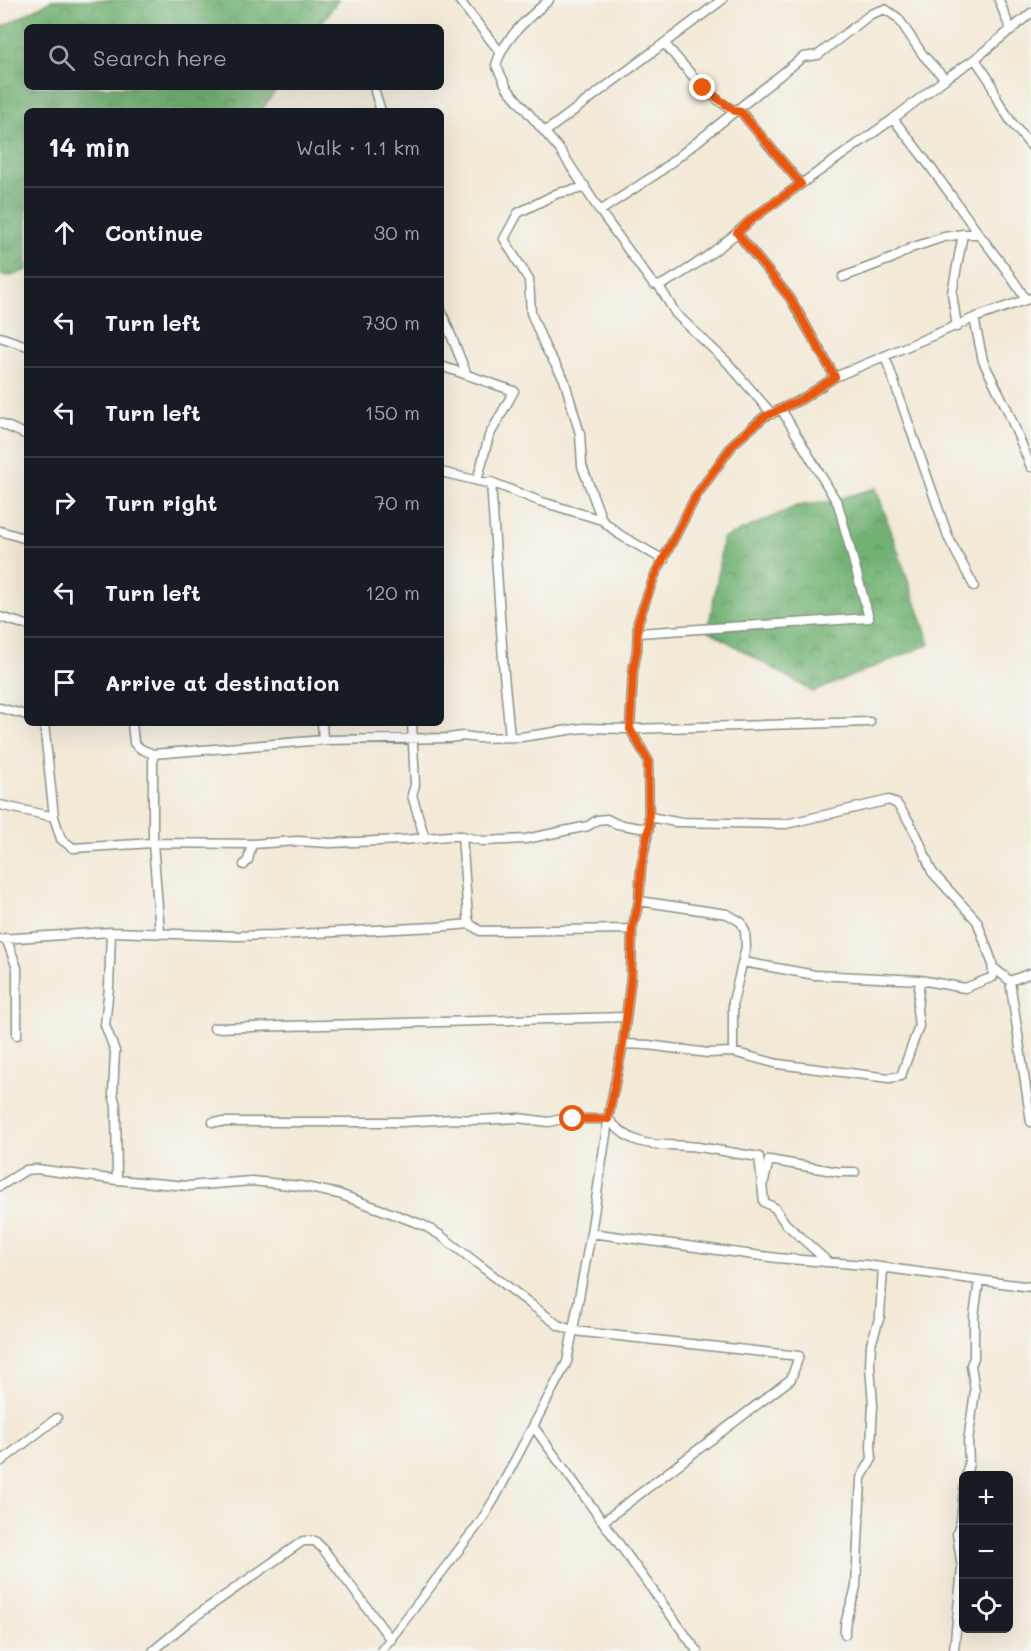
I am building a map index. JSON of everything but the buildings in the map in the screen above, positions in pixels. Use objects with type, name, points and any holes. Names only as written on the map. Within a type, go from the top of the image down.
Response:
[{"type":"street","points":[[459,0],[500,52]]},
{"type":"street","points":[[549,0],[528,19],[500,52],[496,64],[507,88],[560,150],[600,211],[653,284],[659,286],[676,314],[727,362],[772,414]]},
{"type":"street","points":[[545,132],[722,0]]},
{"type":"street","points":[[600,211],[658,172],[803,57],[818,55],[830,48],[888,0]]},
{"type":"street","points":[[999,0],[1011,31]]},
{"type":"street","points":[[876,12],[885,9],[891,11],[923,55],[945,79]]},
{"type":"street","points":[[659,286],[674,279],[737,233],[753,218],[894,119],[975,59],[1031,13]]},
{"type":"street","points":[[664,43],[703,88],[735,111],[741,112],[801,184]]},
{"type":"street","points":[[975,59],[990,81],[997,99],[1012,123],[1031,146]]},
{"type":"street","points":[[375,92],[380,108]]},
{"type":"street","points":[[381,1651],[481,1521],[567,1362],[623,1044],[631,977],[632,929],[639,901],[641,868],[649,827],[648,760],[630,729],[638,622],[654,577],[696,496],[717,465],[734,443],[764,417],[802,399],[835,377],[974,318],[1029,299],[979,234],[930,163],[894,119]]},
{"type":"street","points":[[585,186],[558,193],[518,213],[504,239],[529,280],[531,313],[570,396],[580,434],[582,466],[602,520]]},
{"type":"street","points":[[737,233],[790,298],[835,377]]},
{"type":"street","points":[[957,327],[952,293],[963,234]]},
{"type":"street","points":[[843,277],[893,258],[911,248],[944,237],[979,234]]},
{"type":"street","points":[[444,318],[467,375]]},
{"type":"street","points":[[974,318],[983,361],[1007,409],[1031,467]]},
{"type":"street","points":[[0,337],[24,345]]},
{"type":"street","points":[[885,356],[949,539],[974,586]]},
{"type":"street","points":[[444,367],[514,391],[489,436],[477,481]]},
{"type":"street","points":[[638,633],[869,618],[838,504],[781,409]]},
{"type":"street","points":[[0,423],[24,434]]},
{"type":"street","points":[[444,473],[491,482],[539,501],[602,520],[620,535],[664,560]]},
{"type":"street","points":[[491,482],[510,737]]},
{"type":"street","points":[[0,531],[24,538]]},
{"type":"street","points":[[0,616],[24,625]]},
{"type":"street","points":[[0,708],[24,714]]},
{"type":"street","points":[[132,726],[134,742],[141,749],[153,754],[323,740],[510,737],[583,728],[630,729],[870,722]]},
{"type":"street","points":[[44,726],[54,817],[62,839],[74,848],[153,843],[252,844],[297,841],[329,843],[462,836],[483,841],[526,839],[588,826],[597,820],[607,819],[617,824],[640,828],[649,827]]},
{"type":"street","points":[[322,726],[323,740]]},
{"type":"street","points":[[412,726],[415,785],[412,795],[425,839]]},
{"type":"street","points":[[153,754],[153,843],[160,933]]},
{"type":"street","points":[[650,817],[676,822],[786,824],[889,800],[897,804],[908,820],[932,872],[976,921],[994,968],[993,977],[965,988],[920,980],[837,978],[742,962]]},
{"type":"street","points":[[0,805],[9,809],[54,817]]},
{"type":"street","points":[[462,836],[470,924]]},
{"type":"street","points":[[244,865],[248,860],[252,844]]},
{"type":"street","points":[[639,901],[727,914],[741,922],[745,931],[746,947],[733,1002],[734,1052]]},
{"type":"street","points":[[17,1035],[17,968],[15,959],[3,939],[111,932],[238,936],[470,924],[480,931],[632,929]]},
{"type":"street","points":[[111,932],[105,1024],[115,1051],[113,1094],[116,1106],[117,1180]]},
{"type":"street","points":[[994,968],[1011,981],[1031,1122]]},
{"type":"street","points":[[1011,981],[1031,973]]},
{"type":"street","points":[[623,1044],[708,1053],[734,1052],[778,1064],[889,1078],[901,1076],[919,1026],[917,1010],[920,980]]},
{"type":"street","points":[[214,1028],[626,1017]]},
{"type":"street","points":[[213,1122],[402,1122],[510,1118],[549,1122],[562,1119],[608,1119],[628,1137],[655,1146],[696,1147],[759,1157],[764,1202]]},
{"type":"street","points":[[764,1202],[764,1174],[769,1160],[839,1172],[855,1172]]},
{"type":"street","points":[[0,1186],[26,1170],[37,1169],[117,1180],[188,1186],[252,1181],[300,1186],[339,1194],[423,1226],[440,1235],[558,1326],[574,1331],[798,1356],[790,1379],[604,1521]]},
{"type":"street","points":[[764,1202],[775,1208],[785,1223],[828,1262]]},
{"type":"street","points":[[591,1233],[777,1258],[883,1268],[1031,1287]]},
{"type":"street","points":[[845,1634],[844,1628],[856,1586],[861,1478],[872,1459],[871,1344],[880,1317],[883,1268]]},
{"type":"street","points":[[967,1471],[968,1442],[975,1391],[971,1365],[974,1358],[974,1316],[979,1281]]},
{"type":"street","points":[[0,1462],[57,1418]]},
{"type":"street","points":[[533,1426],[697,1651]]},
{"type":"street","points":[[954,1651],[962,1568],[957,1534],[960,1525]]},
{"type":"street","points":[[153,1651],[190,1620],[303,1541],[315,1541],[324,1551],[391,1640]]},
{"type":"green space","points":[[52,0],[338,0],[321,24],[24,24],[24,90],[276,90],[263,108],[24,108],[24,271],[11,276],[0,275],[0,25],[4,26]]},
{"type":"green space","points":[[876,488],[930,644],[813,692],[708,630],[722,539],[797,506],[831,501]]},
{"type":"route","points":[[573,1119],[608,1119],[623,1044],[631,977],[632,929],[639,901],[641,868],[650,817],[648,760],[630,729],[638,622],[654,577],[696,496],[734,443],[764,417],[802,399],[835,377],[790,298],[737,233],[753,218],[801,184],[741,112],[735,111],[703,88]]}]
